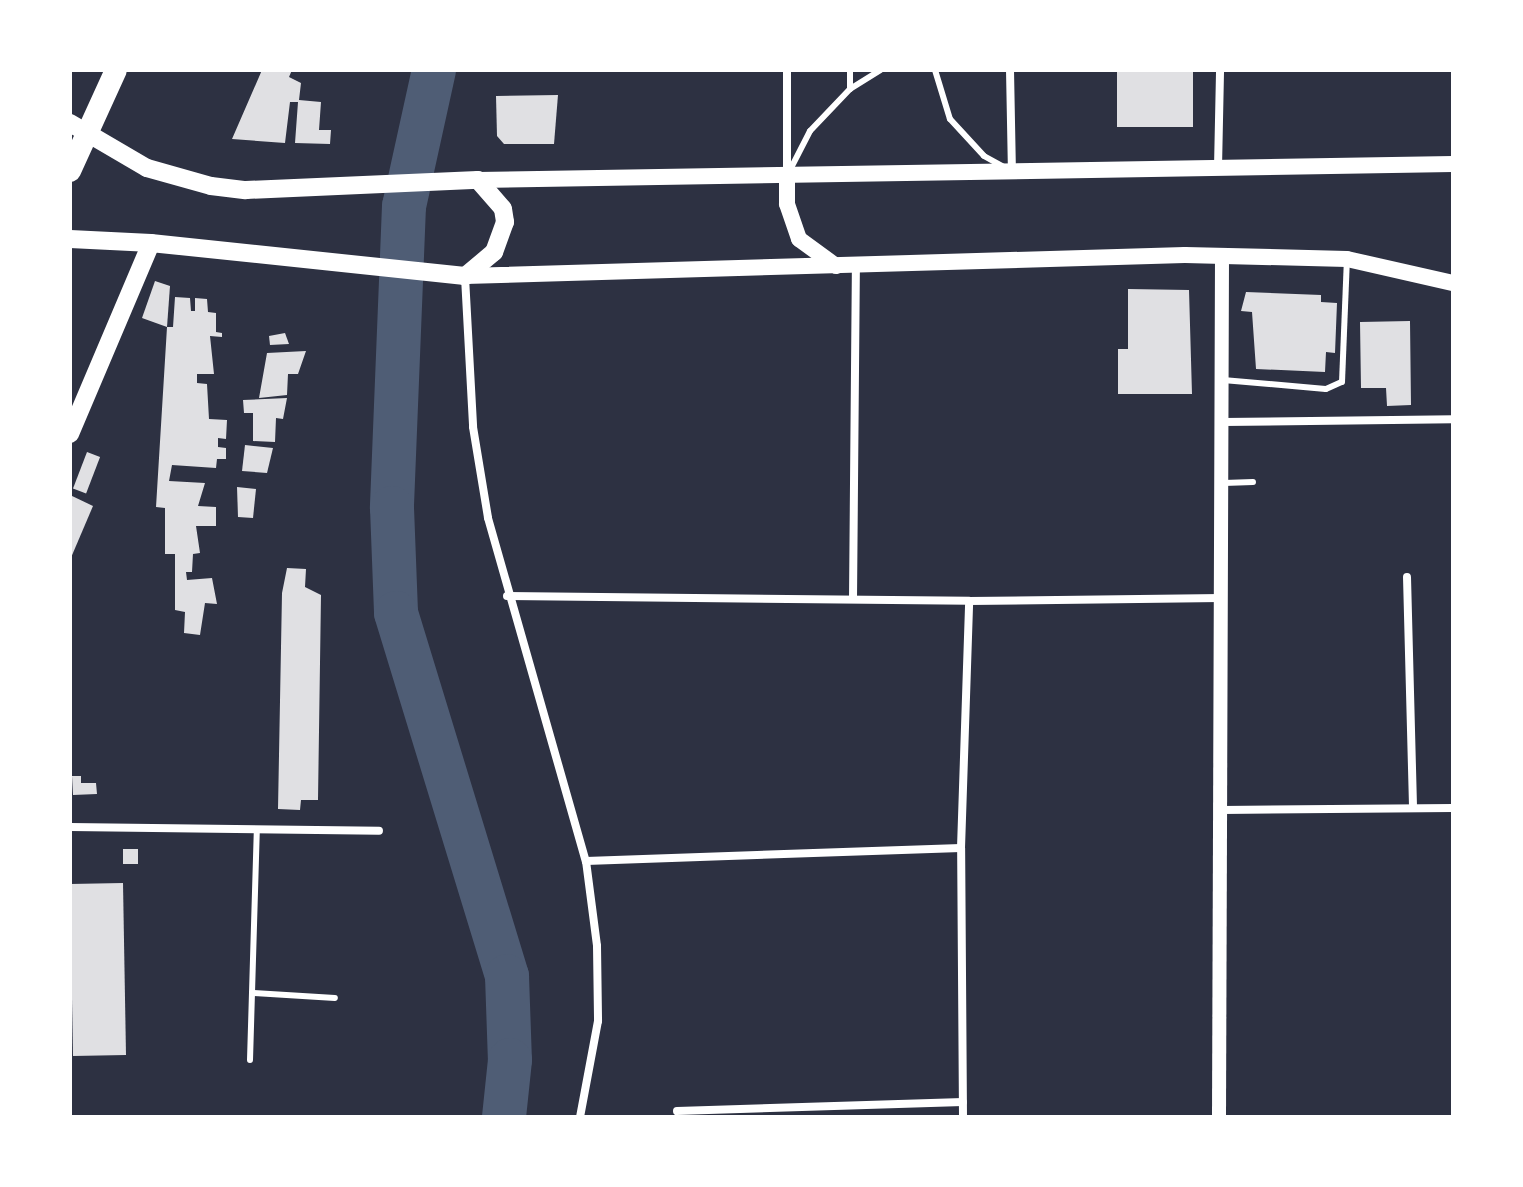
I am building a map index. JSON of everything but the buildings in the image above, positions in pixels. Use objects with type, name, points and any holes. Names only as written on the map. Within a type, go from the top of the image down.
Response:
[{"type":"highway","points":[[70,171],[116,70]]},
{"type":"main road","points":[[70,123],[147,168],[179,180],[246,190],[478,180],[1453,164]]},
{"type":"main road","points":[[787,177],[787,204],[799,239],[838,267]]},
{"type":"main road","points":[[456,276],[494,252],[503,235],[503,209],[478,180]]},
{"type":"main road","points":[[70,239],[151,243],[456,276],[1222,255],[1347,259],[1453,283]]},
{"type":"main road","points":[[70,434],[151,243]]},
{"type":"street","points":[[787,70],[787,177]]},
{"type":"street","points":[[1010,70],[1012,171]]},
{"type":"street","points":[[1218,169],[1220,70]]},
{"type":"street","points":[[1219,1117],[1224,483],[1222,255]]},
{"type":"street","points":[[853,599],[856,266]]},
{"type":"street","points":[[456,276],[473,427],[507,596],[586,861],[597,946],[598,1021],[580,1117]]},
{"type":"street","points":[[1223,422],[1453,419]]},
{"type":"street","points":[[1407,577],[1413,808]]},
{"type":"street","points":[[507,596],[969,601],[1221,598]]},
{"type":"street","points":[[963,1117],[961,848],[969,601]]},
{"type":"street","points":[[1222,810],[1453,808]]},
{"type":"street","points":[[70,827],[379,831]]},
{"type":"street","points":[[586,861],[961,848]]},
{"type":"street","points":[[677,1111],[963,1102]]},
{"type":"lane","points":[[850,70],[850,89]]},
{"type":"lane","points":[[787,177],[810,131],[850,89],[881,70]]},
{"type":"lane","points":[[937,70],[950,119],[984,156],[1012,171]]},
{"type":"lane","points":[[1223,380],[1271,380],[1326,389],[1342,382],[1347,259]]},
{"type":"lane","points":[[1224,483],[1253,482]]},
{"type":"lane","points":[[250,1060],[257,829]]},
{"type":"lane","points":[[252,993],[335,998]]},
{"type":"waterway","points":[[434,70],[404,206],[392,508],[396,613],[507,976],[510,1060],[504,1117]]}]
